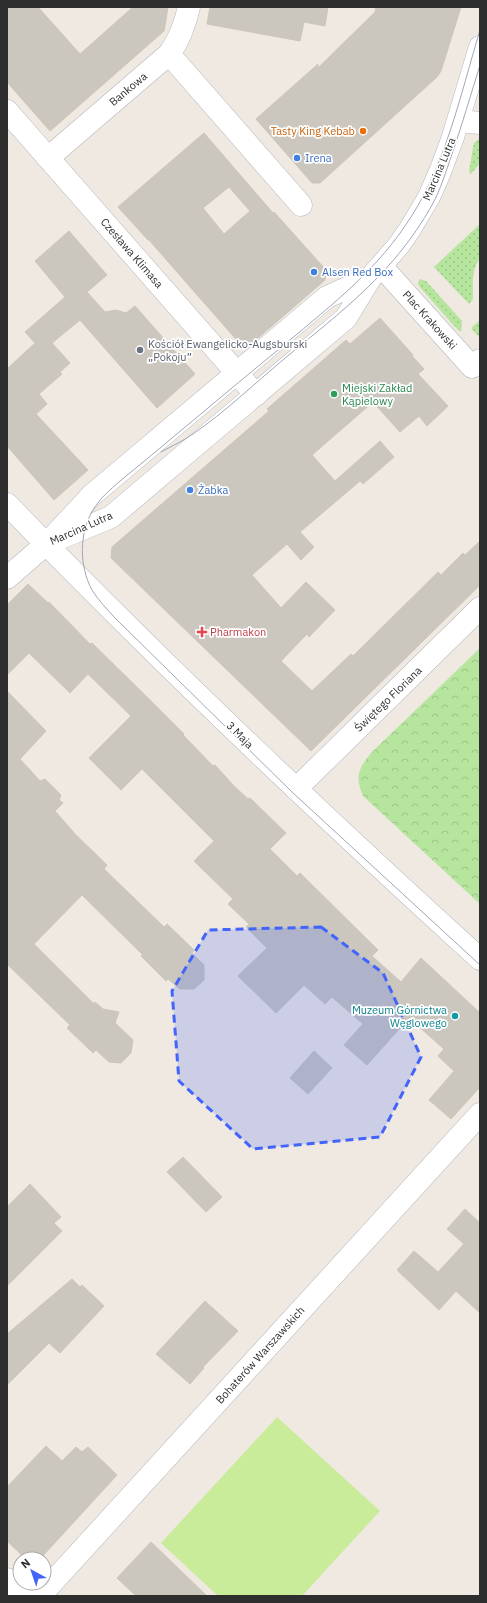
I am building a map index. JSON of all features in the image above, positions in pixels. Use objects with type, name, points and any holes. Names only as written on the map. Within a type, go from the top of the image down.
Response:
[{"type":"street","name":"Bankowa","points":[[48,158],[170,54],[178,42],[186,22],[189,7]]},
{"type":"street","name":"Marcina Lutra","points":[[46,544],[111,517],[346,318],[376,272],[406,235],[429,197],[440,172],[458,121],[480,47]]},
{"type":"street","points":[[170,54],[301,205]]},
{"type":"street","name":"Czesława Klimasa","points":[[7,111],[256,395]]},
{"type":"street","points":[[458,121],[480,123]]},
{"type":"street","name":"Marcina Lutra","points":[[46,544],[92,495],[328,297],[376,272]]},
{"type":"street","name":"Plac Krakowski","points":[[376,272],[472,366],[480,360]]},
{"type":"street","name":"3 Maja","points":[[7,504],[296,789],[480,959]]},
{"type":"street","points":[[7,578],[46,544]]},
{"type":"street","name":"Świętego Floriana","points":[[296,789],[480,608]]},
{"type":"street","name":"Bohaterów Warszawskich","points":[[40,1596],[480,1114]]},
{"type":"street","points":[[7,1579],[25,1596]]},
{"type":"highlighted area","points":[[321,927],[383,973],[421,1057],[380,1137],[253,1149],[179,1081],[172,991],[208,930]]},
{"type":"green space","points":[[480,138],[480,163],[471,174],[469,172],[474,143]]},
{"type":"green space","points":[[480,224],[480,258],[474,273],[473,299],[469,304],[434,267]]},
{"type":"green space","points":[[420,279],[426,281],[462,321],[461,332],[419,286],[418,283]]},
{"type":"green space","points":[[480,320],[480,334],[478,336],[471,328]]},
{"type":"green space","points":[[480,648],[480,904],[363,796],[359,783],[359,772],[364,762],[373,751]]},
{"type":"green space","points":[[277,1417],[380,1511],[302,1596],[218,1596],[161,1543]]},
{"type":"building","points":[[7,7],[38,7],[80,54],[133,7],[168,7],[164,31],[50,131],[7,82]]},
{"type":"building","points":[[210,7],[328,7],[325,26],[304,22],[300,41],[207,24]]},
{"type":"building","points":[[376,7],[461,7],[441,71],[437,77],[320,183],[312,183],[256,119],[318,64],[318,68],[375,12]]},
{"type":"building","points":[[204,133],[273,213],[274,212],[326,270],[325,280],[250,345],[241,345],[118,207]],"holes":[[[229,187],[250,211],[224,234],[203,208]]]},
{"type":"building","points":[[69,231],[107,275],[87,292],[105,312],[116,310],[126,313],[135,306],[195,374],[157,408],[80,320],[52,343],[70,363],[60,372],[62,374],[39,394],[47,404],[36,414],[88,470],[54,500],[7,446],[7,369],[35,343],[25,332],[65,297],[35,261]]},
{"type":"building","points":[[380,318],[424,369],[418,374],[448,406],[427,426],[419,416],[400,432],[373,402],[312,455],[335,481],[380,441],[394,457],[363,484],[360,481],[300,532],[314,547],[301,560],[287,544],[252,575],[281,608],[306,582],[335,610],[309,637],[307,634],[281,661],[312,691],[351,654],[353,656],[438,572],[441,575],[463,553],[465,555],[480,541],[480,585],[311,751],[111,558],[112,547],[269,411],[267,409],[346,340],[350,344]]},
{"type":"building","points":[[28,584],[48,603],[49,602],[90,644],[92,643],[148,698],[213,766],[215,765],[234,786],[248,799],[250,798],[286,833],[270,849],[297,876],[300,873],[378,950],[372,956],[401,982],[421,958],[480,1013],[480,1087],[451,1119],[429,1100],[454,1071],[438,1056],[444,1049],[409,1018],[367,1065],[344,1045],[363,1024],[332,997],[325,1004],[304,985],[276,1013],[238,976],[267,948],[246,927],[249,924],[228,904],[233,899],[194,861],[214,841],[142,769],[121,790],[89,758],[131,716],[88,674],[70,693],[29,653],[7,675],[7,605]]},
{"type":"building","points":[[7,691],[46,731],[20,759],[40,781],[45,779],[61,795],[59,800],[63,803],[55,811],[75,834],[107,865],[104,869],[164,927],[167,924],[194,950],[192,953],[204,965],[204,980],[194,989],[180,989],[168,979],[166,981],[141,956],[143,955],[82,895],[34,944],[94,1004],[95,1002],[103,1009],[119,1012],[115,1023],[133,1040],[131,1053],[121,1063],[109,1062],[96,1050],[93,1053],[67,1028],[70,1025],[7,964]]},
{"type":"building","points":[[314,1051],[332,1068],[308,1094],[290,1078]]},
{"type":"building","points":[[183,1157],[222,1197],[206,1212],[167,1172]]},
{"type":"building","points":[[30,1184],[61,1217],[54,1223],[62,1231],[7,1286],[7,1207]]},
{"type":"building","points":[[465,1209],[480,1223],[480,1313],[456,1291],[439,1310],[397,1270],[414,1251],[438,1272],[464,1244],[447,1229]]},
{"type":"building","points":[[72,1279],[80,1287],[82,1285],[104,1306],[60,1353],[49,1343],[7,1385],[7,1334]]},
{"type":"building","points":[[205,1301],[238,1331],[203,1367],[204,1368],[190,1384],[156,1354]]},
{"type":"building","points":[[46,1446],[62,1461],[76,1447],[82,1452],[88,1447],[117,1475],[47,1551],[18,1551],[7,1541],[7,1487]]},
{"type":"building","points":[[151,1542],[207,1596],[136,1596],[117,1578]]},
{"type":"tram line","points":[[480,30],[450,131],[431,181],[419,204],[392,244],[378,261],[329,307],[105,494],[88,519],[82,550],[85,571],[92,590],[115,618],[292,792],[480,965]]},
{"type":"tram line","points":[[161,452],[193,434],[228,407],[366,290],[401,251],[417,229],[438,193],[456,143],[480,65]]},
{"type":"place","name":"Tasty King Kebab","points":[[363,131]]},
{"type":"place","name":"Irena","points":[[297,158]]},
{"type":"place","name":"Alsen Red Box","points":[[314,272]]},
{"type":"place","name":"Kościół Ewangelicko-Augsburski „Pokoju”","points":[[140,350]]},
{"type":"place","name":"Miejski Zakład Kąpielowy","points":[[334,394]]},
{"type":"place","name":"Żabka","points":[[190,490]]},
{"type":"place","name":"Pharmakon","points":[[202,632]]},
{"type":"place","name":"Muzeum Górnictwa Węglowego","points":[[455,1016]]}]
